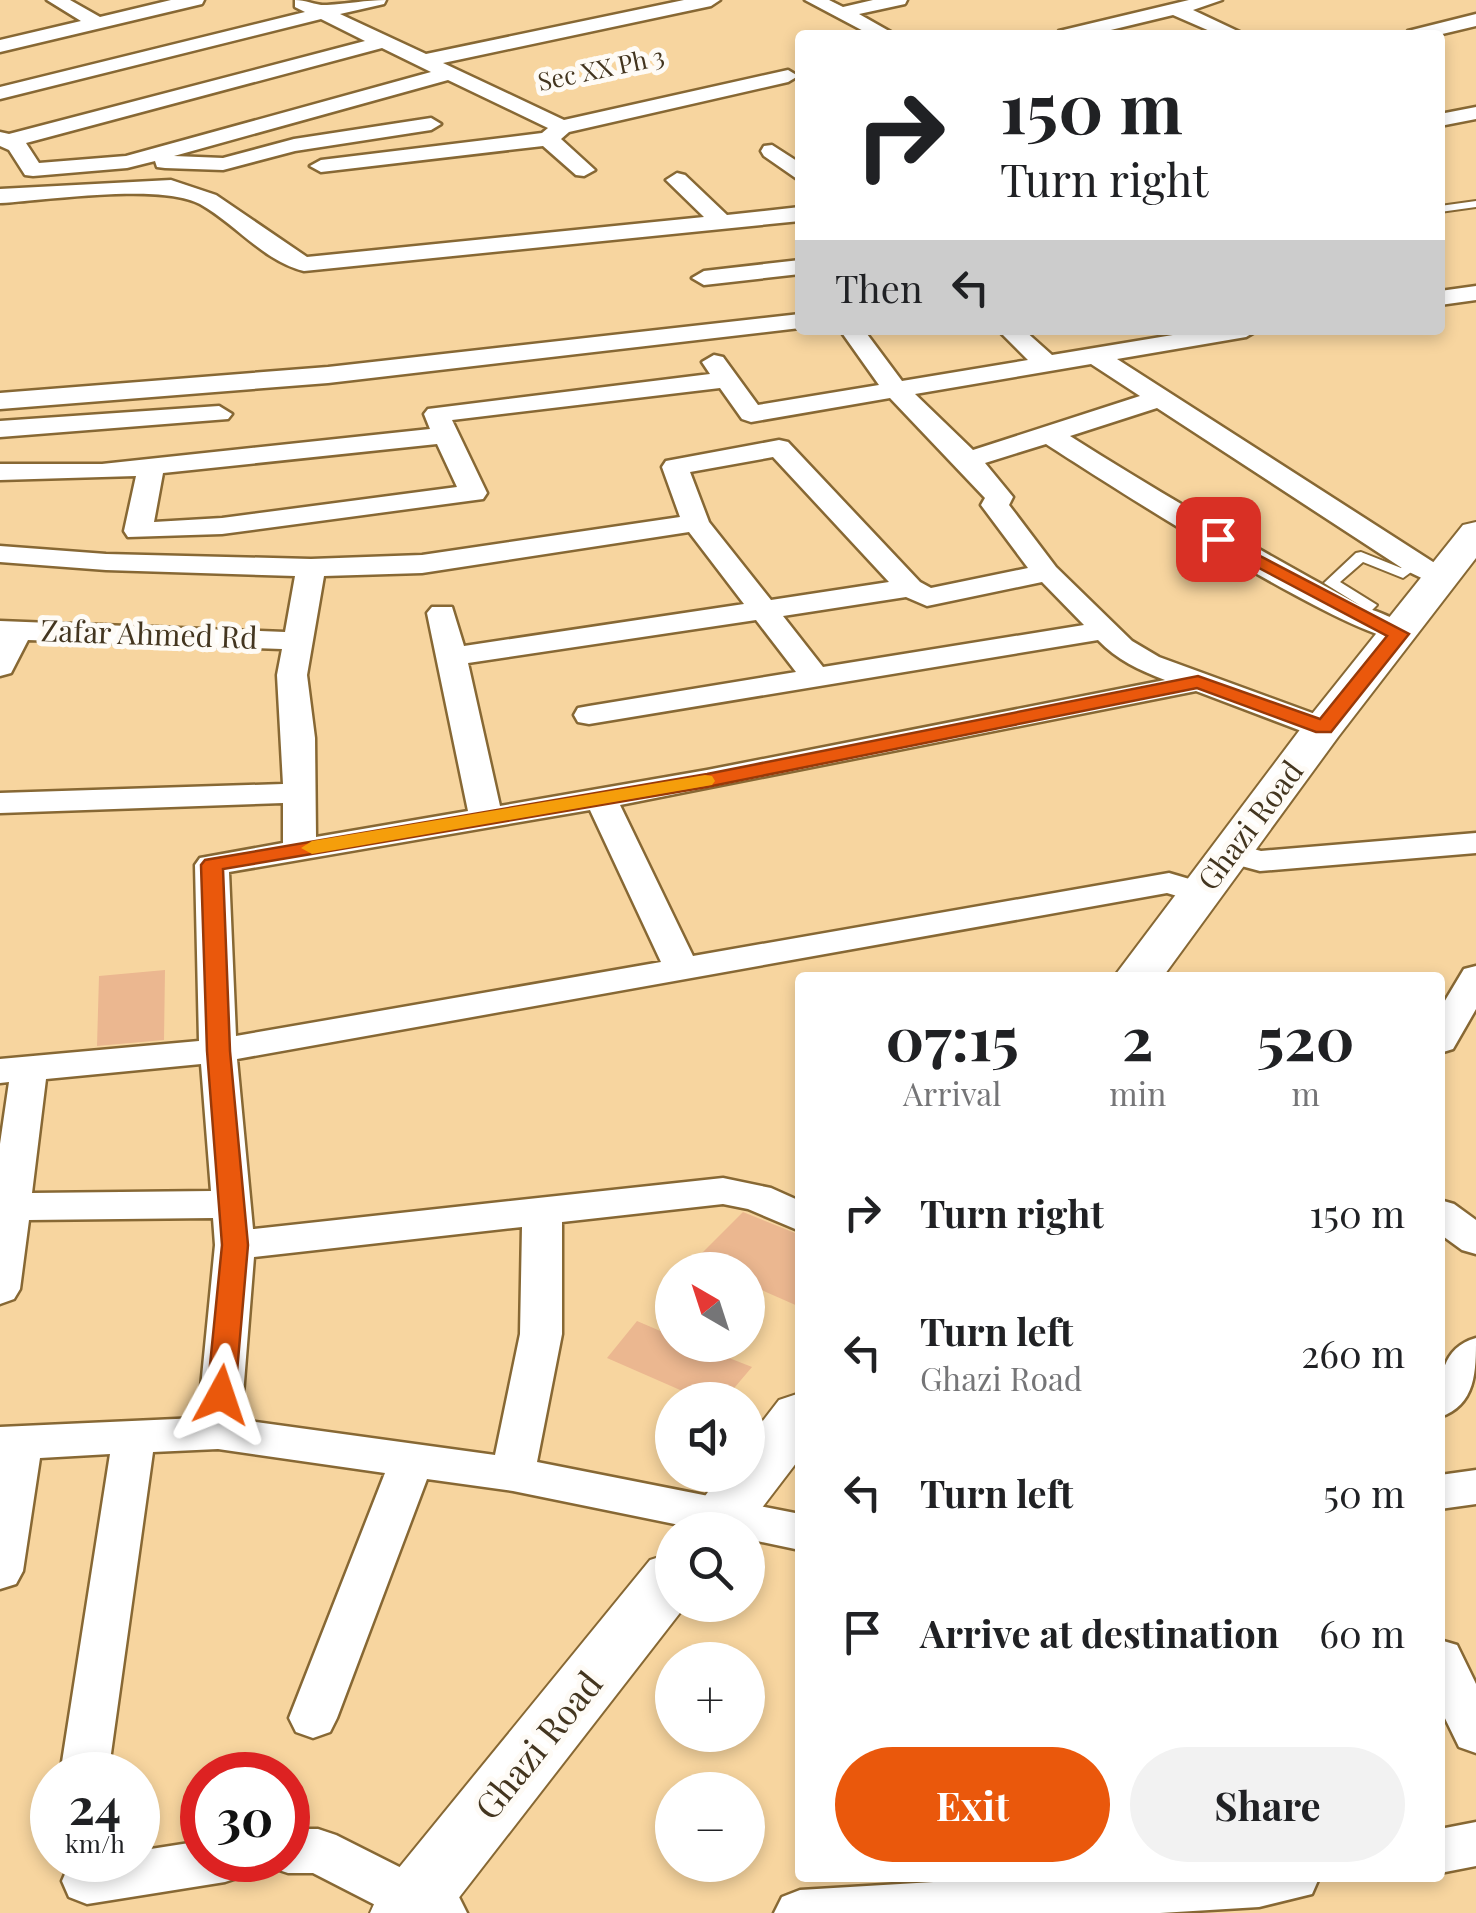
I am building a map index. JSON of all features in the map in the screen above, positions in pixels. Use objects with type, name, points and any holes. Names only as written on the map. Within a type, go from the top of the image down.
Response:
[{"type":"main road","name":"Ghazi Road","points":[[1142,972],[1399,634],[1429,571],[1476,533]]},
{"type":"main road","points":[[726,1512],[795,1422]]},
{"type":"main road","name":"Ghazi Road","points":[[420,1909],[655,1600]]},
{"type":"street","points":[[56,0],[98,23]]},
{"type":"street","points":[[0,46],[195,0]]},
{"type":"street","name":"Sec XX Ph 3","points":[[296,0],[533,113],[795,55]]},
{"type":"street","points":[[0,93],[377,0]]},
{"type":"street","name":"Sec XX Ph 3","points":[[423,61],[712,0]]},
{"type":"street","points":[[814,0],[875,30]]},
{"type":"street","points":[[840,13],[898,0]]},
{"type":"street","points":[[1087,30],[1213,0]]},
{"type":"street","points":[[1174,9],[1224,30]]},
{"type":"street","points":[[1435,30],[1476,20]]},
{"type":"street","points":[[4,139],[383,42]]},
{"type":"street","points":[[766,61],[794,79]]},
{"type":"street","points":[[4,139],[17,146],[30,168],[37,171],[135,160],[448,74]]},
{"type":"street","points":[[321,166],[555,133],[794,79]]},
{"type":"street","points":[[135,160],[223,164],[294,145],[431,124],[370,96]]},
{"type":"street","points":[[533,113],[555,133],[584,170]]},
{"type":"street","points":[[1445,119],[1476,114]]},
{"type":"street","points":[[772,151],[795,170]]},
{"type":"street","points":[[676,180],[721,222]]},
{"type":"street","points":[[0,196],[171,187],[192,190],[304,264],[795,215]]},
{"type":"street","points":[[704,278],[795,269]]},
{"type":"street","points":[[1445,297],[1476,293]]},
{"type":"street","points":[[0,402],[416,364],[795,321]]},
{"type":"street","points":[[692,333],[751,414],[1218,335]]},
{"type":"street","points":[[856,335],[896,390],[1000,497],[994,504],[1046,573],[1056,578],[1121,646],[1148,663],[1324,728]]},
{"type":"street","points":[[1015,335],[1047,364]]},
{"type":"street","points":[[1097,357],[1429,571]]},
{"type":"street","points":[[151,467],[138,531],[222,526],[474,494],[416,364]]},
{"type":"street","points":[[0,472],[102,472],[151,467],[727,380]]},
{"type":"street","points":[[968,460],[1158,399]]},
{"type":"street","points":[[2,434],[219,414]]},
{"type":"street","points":[[1047,434],[1184,520],[1358,616],[1399,634]]},
{"type":"street","points":[[816,678],[696,523],[674,467],[780,448],[910,588],[927,597],[1046,573]]},
{"type":"street","points":[[0,554],[106,562],[311,568],[422,564],[696,523]]},
{"type":"street","points":[[300,850],[292,676],[311,568]]},
{"type":"street","points":[[449,658],[910,588]]},
{"type":"street","points":[[442,612],[486,818]]},
{"type":"street","points":[[0,667],[9,630]]},
{"type":"street","name":"Zafar Ahmed Rd","points":[[9,630],[298,641]]},
{"type":"street","points":[[589,714],[1106,630]]},
{"type":"street","points":[[218,1432],[235,1245],[218,1051],[212,865],[601,798],[1198,682]]},
{"type":"street","points":[[0,803],[300,793]]},
{"type":"street","points":[[601,798],[681,968]]},
{"type":"street","points":[[1231,853],[1260,861],[1476,843]]},
{"type":"street","points":[[0,1289],[15,1069],[218,1051],[1169,883],[1201,893]]},
{"type":"street","points":[[1445,1032],[1476,977]]},
{"type":"street","points":[[235,1245],[723,1191],[757,1198],[795,1215]]},
{"type":"street","points":[[6,1206],[232,1204]]},
{"type":"street","points":[[513,1474],[541,1334],[542,1211]]},
{"type":"street","points":[[1445,1218],[1476,1240]]},
{"type":"street","points":[[1445,1394],[1476,1353]]},
{"type":"street","points":[[0,1571],[10,1442],[218,1432],[513,1474],[675,1512]]},
{"type":"street","points":[[87,1752],[134,1436]]},
{"type":"street","points":[[313,1718],[412,1460]]},
{"type":"street","points":[[1445,1491],[1476,1487]]},
{"type":"street","points":[[765,1528],[795,1531]]},
{"type":"street","points":[[1445,1670],[1476,1733]]},
{"type":"street","points":[[1445,1849],[1476,1844]]},
{"type":"street","points":[[310,1851],[318,1851],[420,1909]]},
{"type":"street","points":[[800,1913],[938,1909],[1271,1882]]},
{"type":"lane","points":[[1445,208],[1476,204]]},
{"type":"lane","points":[[1358,616],[1370,606],[1331,583],[1361,556],[1404,574],[1429,571]]},
{"type":"building","points":[[165,970],[164,1040],[97,1046],[99,976]]},
{"type":"building","points":[[743,1212],[795,1233],[795,1305],[765,1292],[765,1252],[703,1252]]},
{"type":"building","points":[[637,1321],[655,1329],[655,1362],[739,1362],[752,1367],[739,1382],[662,1382],[607,1358]]},
{"type":"slow traffic","points":[[312,848],[705,781]]},
{"type":"route","points":[[221,1395],[235,1245],[218,1051],[212,865],[707,780],[1198,682],[1324,728],[1399,634],[1379,627],[1218,539]]}]
